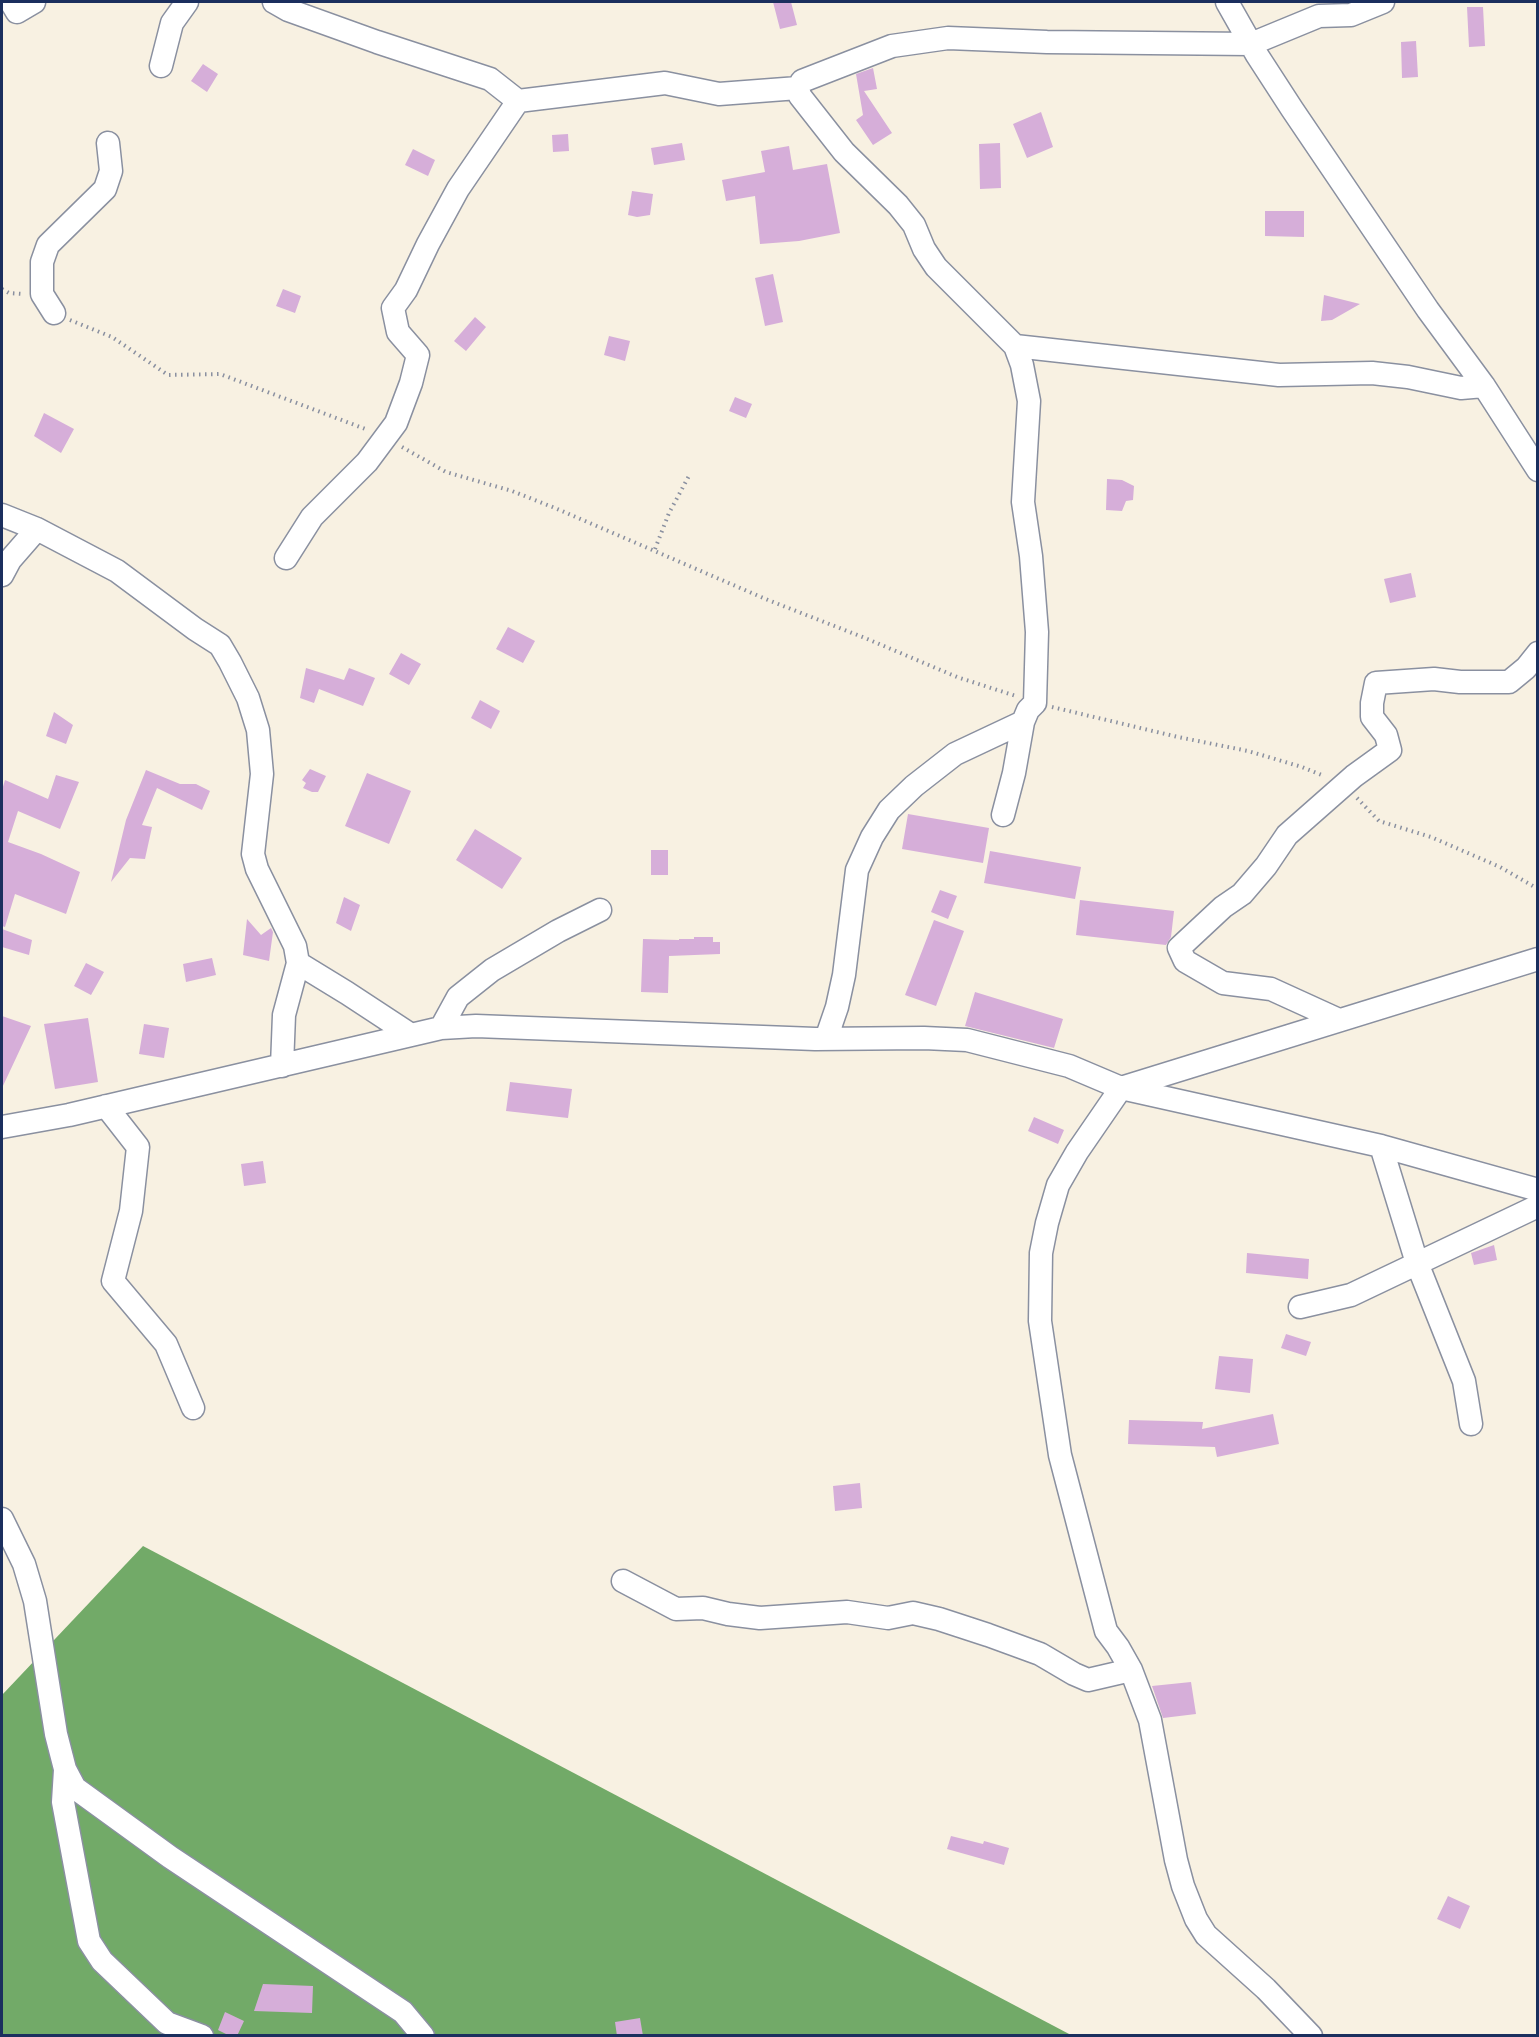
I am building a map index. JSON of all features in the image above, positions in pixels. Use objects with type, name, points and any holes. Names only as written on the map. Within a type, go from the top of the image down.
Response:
[{"type":"street","points":[[161,66],[172,23],[187,2]]},
{"type":"street","points":[[274,2],[288,10],[490,80],[518,101],[665,83],[719,94],[798,88]]},
{"type":"street","points":[[1227,2],[1292,109],[1422,301],[1484,386],[1538,470]]},
{"type":"street","points":[[1003,815],[1014,773],[1023,722],[1028,710],[1035,703],[1037,632],[1030,547],[1023,502],[1029,401],[1022,365],[1015,346],[936,267],[924,249],[914,225],[898,205],[844,152],[800,96],[798,88],[802,81],[892,46],[948,38],[1047,42],[1251,44],[1319,16],[1350,15],[1383,2]]},
{"type":"street","points":[[286,558],[312,517],[367,462],[396,423],[411,383],[418,355],[398,332],[393,308],[406,290],[458,189],[518,101]]},
{"type":"street","points":[[54,313],[42,294],[42,262],[48,245],[105,189],[111,171],[108,143]]},
{"type":"street","points":[[1015,346],[1279,375],[1372,373],[1407,377],[1461,388],[1484,386]]},
{"type":"street","points":[[2,515],[37,529],[117,571],[220,645],[248,698],[258,730],[262,774],[256,821],[255,862],[296,946],[298,963],[284,1015],[282,1066]]},
{"type":"street","points":[[2,574],[10,560],[37,529]]},
{"type":"street","points":[[1339,1020],[1271,989],[1223,983],[1185,961],[1179,948],[1223,907],[1242,894],[1266,866],[1287,835],[1367,765],[1390,750],[1386,735],[1372,717],[1376,683],[1434,679],[1460,682],[1509,682],[1526,668],[1538,653]]},
{"type":"street","points":[[825,1039],[837,1007],[844,975],[857,870],[872,837],[889,810],[914,786],[955,754],[1023,722]]},
{"type":"street","points":[[441,1028],[458,997],[492,970],[558,931],[600,910]]},
{"type":"street","points":[[1311,2036],[1266,1989],[1206,1935],[1196,1919],[1183,1886],[1150,1720],[1131,1670],[1106,1631],[1060,1455],[1040,1321],[1041,1253],[1047,1223],[1058,1185],[1077,1152],[1121,1088],[1538,959]]},
{"type":"street","points":[[298,963],[411,1035]]},
{"type":"street","points":[[2,1126],[106,1106],[441,1028],[476,1026],[825,1039],[924,1038],[967,1040],[1070,1066],[1121,1088],[1381,1146],[1538,1191]]},
{"type":"street","points":[[106,1106],[138,1147],[131,1211],[112,1281],[166,1344],[193,1408]]},
{"type":"street","points":[[1381,1146],[1418,1263],[1464,1381],[1472,1424]]},
{"type":"street","points":[[1300,1306],[1351,1295],[1538,1206]]},
{"type":"street","points":[[2,1520],[24,1564],[35,1600],[56,1734],[65,1769],[75,1788],[170,1857],[403,2012],[423,2036]]},
{"type":"street","points":[[623,1581],[676,1609],[703,1608],[760,1618],[847,1612],[888,1618],[913,1613],[988,1635],[1040,1654],[1088,1680],[1131,1670]]},
{"type":"street","points":[[65,1769],[63,1802],[90,1941],[102,1961],[167,2023],[202,2036]]},
{"type":"path","points":[[2,289],[9,293],[25,294]]},
{"type":"path","points":[[54,313],[112,337],[168,375],[220,374],[386,437],[446,472],[512,491],[655,549],[768,600],[957,677],[1035,703],[1248,751],[1302,767],[1344,785],[1379,821],[1441,841],[1500,867],[1538,889]]},
{"type":"path","points":[[655,549],[669,513],[690,474]]},
{"type":"green space","points":[[143,1546],[1071,2035],[2,2035],[2,1695]]},
{"type":"building","points":[[773,2],[791,2],[797,25],[780,29]]},
{"type":"building","points":[[1467,7],[1483,7],[1485,46],[1469,47]]},
{"type":"building","points":[[1416,41],[1418,77],[1402,78],[1401,42]]},
{"type":"building","points":[[203,64],[218,74],[207,92],[191,81]]},
{"type":"building","points":[[873,68],[877,89],[864,91],[892,133],[873,145],[856,120],[863,115],[856,74]]},
{"type":"building","points":[[1041,112],[1053,147],[1027,158],[1013,124]]},
{"type":"building","points":[[568,134],[569,151],[553,152],[552,135]]},
{"type":"building","points":[[682,143],[685,160],[654,165],[651,148]]},
{"type":"building","points":[[1000,143],[1001,188],[980,189],[979,144]]},
{"type":"building","points":[[789,146],[793,170],[827,164],[840,233],[799,241],[760,244],[755,196],[726,201],[722,180],[765,172],[761,151]]},
{"type":"building","points":[[413,149],[435,160],[428,176],[405,165]]},
{"type":"building","points":[[632,191],[653,194],[650,215],[637,217],[628,215]]},
{"type":"building","points":[[1265,211],[1304,211],[1304,237],[1265,236]]},
{"type":"building","points":[[773,274],[783,322],[765,326],[755,278]]},
{"type":"building","points":[[283,289],[301,296],[295,313],[276,306]]},
{"type":"building","points":[[1324,295],[1360,304],[1332,320],[1321,321]]},
{"type":"building","points":[[475,317],[486,327],[466,351],[454,341]]},
{"type":"building","points":[[609,336],[630,341],[625,361],[604,355]]},
{"type":"building","points":[[735,397],[752,404],[746,418],[729,411]]},
{"type":"building","points":[[44,413],[74,429],[61,453],[34,436]]},
{"type":"building","points":[[1107,479],[1122,480],[1134,486],[1133,500],[1126,501],[1122,511],[1106,510]]},
{"type":"building","points":[[1411,573],[1416,597],[1390,603],[1384,579]]},
{"type":"building","points":[[508,627],[535,641],[523,663],[496,649]]},
{"type":"building","points":[[401,653],[421,664],[409,685],[389,674]]},
{"type":"building","points":[[306,668],[344,680],[349,668],[375,678],[363,706],[319,689],[314,703],[300,698]]},
{"type":"building","points":[[480,700],[500,711],[491,729],[471,718]]},
{"type":"building","points":[[54,712],[73,725],[66,744],[46,736]]},
{"type":"building","points":[[310,769],[326,776],[318,792],[303,788],[306,783],[302,780]]},
{"type":"building","points":[[146,770],[180,784],[196,784],[210,791],[202,810],[157,788],[142,825],[152,827],[145,859],[130,858],[111,882],[126,820]]},
{"type":"building","points":[[367,773],[411,791],[389,844],[345,826]]},
{"type":"building","points":[[56,775],[79,782],[60,829],[18,811],[8,842],[80,872],[66,914],[15,894],[5,927],[2,926],[2,790],[5,780],[48,799]]},
{"type":"building","points":[[908,814],[989,828],[983,863],[902,849]]},
{"type":"building","points":[[475,829],[522,858],[502,889],[456,860]]},
{"type":"building","points":[[651,850],[668,850],[668,875],[651,875]]},
{"type":"building","points":[[990,851],[1081,867],[1075,899],[984,883]]},
{"type":"building","points":[[940,890],[957,896],[948,919],[931,912]]},
{"type":"building","points":[[344,897],[360,905],[351,931],[336,923]]},
{"type":"building","points":[[1080,900],[1174,911],[1171,937],[1166,945],[1076,935]]},
{"type":"building","points":[[247,919],[261,935],[271,928],[273,932],[269,961],[243,955]]},
{"type":"building","points":[[934,920],[964,931],[936,1006],[905,995]]},
{"type":"building","points":[[2,929],[32,940],[29,955],[2,947]]},
{"type":"building","points":[[694,937],[713,937],[713,942],[720,942],[720,954],[669,956],[668,993],[641,992],[643,939],[679,940],[694,939]]},
{"type":"building","points":[[212,958],[216,975],[186,982],[183,964]]},
{"type":"building","points":[[86,963],[104,972],[91,995],[74,986]]},
{"type":"building","points":[[975,992],[1063,1019],[1054,1048],[965,1026]]},
{"type":"building","points":[[2,1016],[31,1026],[2,1088]]},
{"type":"building","points":[[88,1018],[98,1082],[55,1089],[44,1024]]},
{"type":"building","points":[[144,1024],[169,1028],[164,1058],[139,1054]]},
{"type":"building","points":[[510,1082],[572,1089],[568,1118],[506,1111]]},
{"type":"building","points":[[1034,1117],[1064,1130],[1058,1144],[1028,1131]]},
{"type":"building","points":[[263,1161],[266,1183],[244,1186],[241,1164]]},
{"type":"building","points":[[1494,1245],[1497,1260],[1474,1265],[1471,1253]]},
{"type":"building","points":[[1247,1253],[1309,1259],[1308,1279],[1246,1273]]},
{"type":"building","points":[[1286,1334],[1311,1342],[1306,1356],[1281,1348]]},
{"type":"building","points":[[1219,1356],[1253,1359],[1250,1393],[1215,1389]]},
{"type":"building","points":[[1273,1414],[1279,1444],[1217,1457],[1215,1447],[1128,1444],[1129,1420],[1203,1422],[1202,1429]]},
{"type":"building","points":[[860,1483],[862,1508],[835,1511],[833,1486]]},
{"type":"building","points":[[1191,1682],[1196,1714],[1163,1718],[1152,1686]]},
{"type":"building","points":[[951,1836],[1009,1848],[1004,1865],[947,1849]]},
{"type":"building","points":[[1448,1896],[1470,1906],[1460,1929],[1437,1919]]},
{"type":"building","points":[[263,1984],[313,1986],[312,2013],[254,2011]]},
{"type":"building","points":[[225,2012],[244,2021],[237,2036],[230,2036],[218,2030]]},
{"type":"building","points":[[640,2018],[643,2036],[617,2036],[615,2022]]}]
